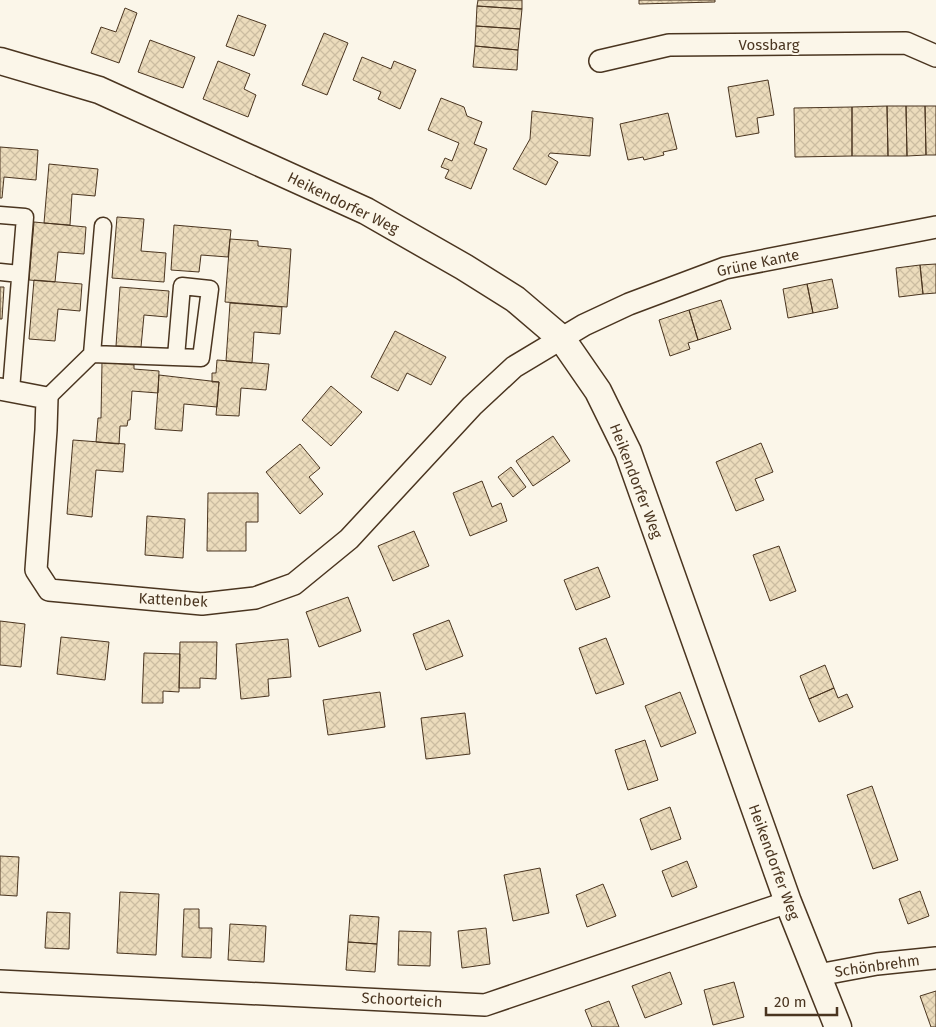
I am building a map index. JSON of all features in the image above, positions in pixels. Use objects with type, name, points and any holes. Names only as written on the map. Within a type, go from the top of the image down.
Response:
[{"type":"street","name":"Vossbarg","points":[[600,60],[669,45],[906,43],[936,56]]},
{"type":"street","name":"Heikendorfer Weg","points":[[0,61],[99,90],[366,212],[464,267],[515,300],[562,339],[598,391],[628,452],[788,902],[838,1027]]},
{"type":"street","points":[[0,214],[25,217],[6,390],[47,398],[92,354],[103,226]]},
{"type":"street","name":"Grüne Kante","points":[[562,339],[584,325],[629,304],[725,268],[936,227]]},
{"type":"street","points":[[0,272],[20,274]]},
{"type":"street","name":"Kattenbek","points":[[47,398],[36,570],[49,590],[202,604],[255,598],[294,584],[349,538],[514,367],[562,339]]},
{"type":"street","points":[[92,354],[176,357]]},
{"type":"street","name":"Schoorteich","points":[[0,981],[485,1005],[788,902]]},
{"type":"street","name":"Schönbrehm","points":[[818,975],[877,964],[936,958]]},
{"type":"building","points":[[478,0],[522,0],[522,9],[477,6]]},
{"type":"building","points":[[639,0],[715,0],[715,2],[639,4]]},
{"type":"building","points":[[477,6],[522,9],[520,29],[476,26]]},
{"type":"building","points":[[125,8],[137,13],[119,63],[91,53],[101,27],[116,32]]},
{"type":"building","points":[[238,15],[266,25],[254,56],[226,46]]},
{"type":"building","points":[[476,26],[520,29],[518,50],[475,46]]},
{"type":"building","points":[[324,33],[348,43],[327,95],[302,85]]},
{"type":"building","points":[[150,40],[195,57],[183,88],[138,72]]},
{"type":"building","points":[[475,46],[518,50],[517,70],[473,67]]},
{"type":"building","points":[[362,57],[391,69],[394,61],[416,70],[400,109],[378,99],[381,92],[353,80]]},
{"type":"building","points":[[218,61],[250,74],[244,89],[256,95],[248,117],[203,99]]},
{"type":"building","points":[[768,80],[774,115],[757,118],[759,133],[736,137],[728,87]]},
{"type":"building","points":[[441,98],[464,107],[467,116],[482,122],[474,144],[487,149],[471,189],[445,178],[449,170],[441,167],[445,158],[452,161],[459,143],[428,130]]},
{"type":"building","points":[[887,106],[906,106],[907,156],[888,156]]},
{"type":"building","points":[[887,106],[888,156],[852,156],[852,107]]},
{"type":"building","points":[[906,106],[925,106],[926,155],[907,156]]},
{"type":"building","points":[[925,106],[936,106],[936,155],[926,155]]},
{"type":"building","points":[[852,107],[852,156],[795,157],[794,108]]},
{"type":"building","points":[[532,111],[593,118],[590,156],[550,153],[548,156],[558,162],[546,185],[513,169],[530,139]]},
{"type":"building","points":[[668,113],[677,149],[663,152],[664,155],[644,160],[643,157],[628,160],[620,124]]},
{"type":"building","points":[[0,147],[38,150],[36,180],[4,177],[2,198],[0,198]]},
{"type":"building","points":[[49,164],[98,169],[95,196],[72,194],[70,225],[44,223]]},
{"type":"building","points":[[117,217],[144,219],[141,251],[166,253],[164,282],[112,278]]},
{"type":"building","points":[[34,222],[86,227],[84,254],[58,252],[55,282],[29,280]]},
{"type":"building","points":[[174,225],[231,230],[228,257],[201,255],[199,272],[171,270]]},
{"type":"building","points":[[230,239],[258,241],[258,246],[291,249],[287,307],[225,302]]},
{"type":"building","points":[[936,264],[936,293],[923,294],[920,265]]},
{"type":"building","points":[[920,265],[923,294],[899,297],[896,268]]},
{"type":"building","points":[[832,279],[838,308],[813,313],[807,284]]},
{"type":"building","points":[[34,280],[82,284],[80,311],[58,309],[55,341],[29,339]]},
{"type":"building","points":[[807,284],[813,313],[788,318],[783,289]]},
{"type":"building","points":[[0,287],[4,287],[2,319],[0,319]]},
{"type":"building","points":[[120,287],[169,291],[167,317],[144,315],[141,347],[116,346]]},
{"type":"building","points":[[721,300],[731,329],[698,340],[689,310]]},
{"type":"building","points":[[230,303],[282,307],[280,334],[254,332],[252,363],[226,361]]},
{"type":"building","points":[[689,310],[698,340],[688,343],[690,349],[670,356],[659,320]]},
{"type":"building","points":[[395,331],[446,357],[431,385],[407,373],[398,391],[371,377]]},
{"type":"building","points":[[217,360],[269,364],[266,390],[241,388],[239,416],[216,415],[219,382],[212,382],[212,373],[216,373]]},
{"type":"building","points":[[102,362],[134,365],[134,369],[159,371],[158,393],[132,391],[130,420],[128,420],[127,426],[120,426],[119,444],[96,442],[98,418],[101,418]]},
{"type":"building","points":[[159,375],[219,382],[217,407],[184,404],[182,431],[155,429]]},
{"type":"building","points":[[331,386],[362,412],[331,446],[302,420]]},
{"type":"building","points":[[553,436],[570,461],[533,486],[516,461]]},
{"type":"building","points":[[73,440],[125,444],[123,472],[96,470],[92,517],[67,514]]},
{"type":"building","points":[[761,443],[773,472],[755,479],[764,500],[736,511],[716,462]]},
{"type":"building","points":[[300,444],[320,468],[309,477],[323,494],[300,514],[266,472]]},
{"type":"building","points":[[511,467],[526,487],[513,497],[498,477]]},
{"type":"building","points":[[482,481],[492,507],[501,503],[507,521],[470,536],[453,493]]},
{"type":"building","points":[[208,493],[258,493],[258,522],[246,522],[246,551],[207,551]]},
{"type":"building","points":[[147,516],[185,519],[183,558],[145,555]]},
{"type":"building","points":[[414,531],[429,566],[393,581],[378,546]]},
{"type":"building","points":[[779,546],[796,591],[770,601],[753,555]]},
{"type":"building","points":[[598,567],[610,597],[576,610],[564,580]]},
{"type":"building","points":[[348,597],[361,631],[319,647],[306,612]]},
{"type":"building","points":[[449,620],[463,656],[426,670],[413,634]]},
{"type":"building","points":[[0,621],[25,624],[21,667],[0,665]]},
{"type":"building","points":[[61,637],[109,642],[105,680],[57,674]]},
{"type":"building","points":[[606,638],[624,684],[596,694],[579,648]]},
{"type":"building","points":[[288,639],[291,677],[268,679],[269,696],[241,699],[236,644]]},
{"type":"building","points":[[180,642],[217,642],[216,679],[200,678],[200,688],[179,688]]},
{"type":"building","points":[[144,653],[180,654],[179,692],[163,691],[163,703],[142,703]]},
{"type":"building","points":[[825,665],[834,688],[809,699],[800,676]]},
{"type":"building","points":[[834,688],[838,698],[847,694],[853,707],[819,722],[809,699]]},
{"type":"building","points":[[380,692],[385,727],[328,735],[323,700]]},
{"type":"building","points":[[680,692],[696,733],[661,747],[645,706]]},
{"type":"building","points":[[465,713],[470,754],[426,759],[421,718]]},
{"type":"building","points":[[645,740],[658,780],[628,790],[615,750]]},
{"type":"building","points":[[872,786],[898,860],[873,869],[847,795]]},
{"type":"building","points":[[670,807],[681,839],[651,850],[640,819]]},
{"type":"building","points":[[0,856],[19,857],[17,896],[0,895]]},
{"type":"building","points":[[687,861],[697,887],[672,897],[662,871]]},
{"type":"building","points":[[540,868],[549,913],[513,921],[504,875]]},
{"type":"building","points":[[603,884],[616,916],[587,927],[576,895]]},
{"type":"building","points":[[920,891],[929,916],[908,924],[899,899]]},
{"type":"building","points":[[120,892],[159,894],[156,955],[117,953]]},
{"type":"building","points":[[184,909],[199,909],[199,928],[212,928],[211,958],[182,957]]},
{"type":"building","points":[[47,912],[70,913],[69,949],[45,948]]},
{"type":"building","points":[[350,915],[379,917],[377,944],[348,942]]},
{"type":"building","points":[[230,924],[266,926],[264,962],[228,960]]},
{"type":"building","points":[[486,928],[490,964],[462,968],[458,931]]},
{"type":"building","points":[[399,931],[431,932],[430,966],[398,965]]},
{"type":"building","points":[[348,942],[377,944],[375,972],[346,970]]},
{"type":"building","points":[[670,972],[682,1004],[645,1018],[632,986]]},
{"type":"building","points":[[734,982],[744,1017],[713,1025],[704,990]]},
{"type":"building","points":[[936,991],[936,1027],[931,1027],[920,996]]},
{"type":"building","points":[[609,1001],[619,1027],[592,1027],[585,1010]]}]
